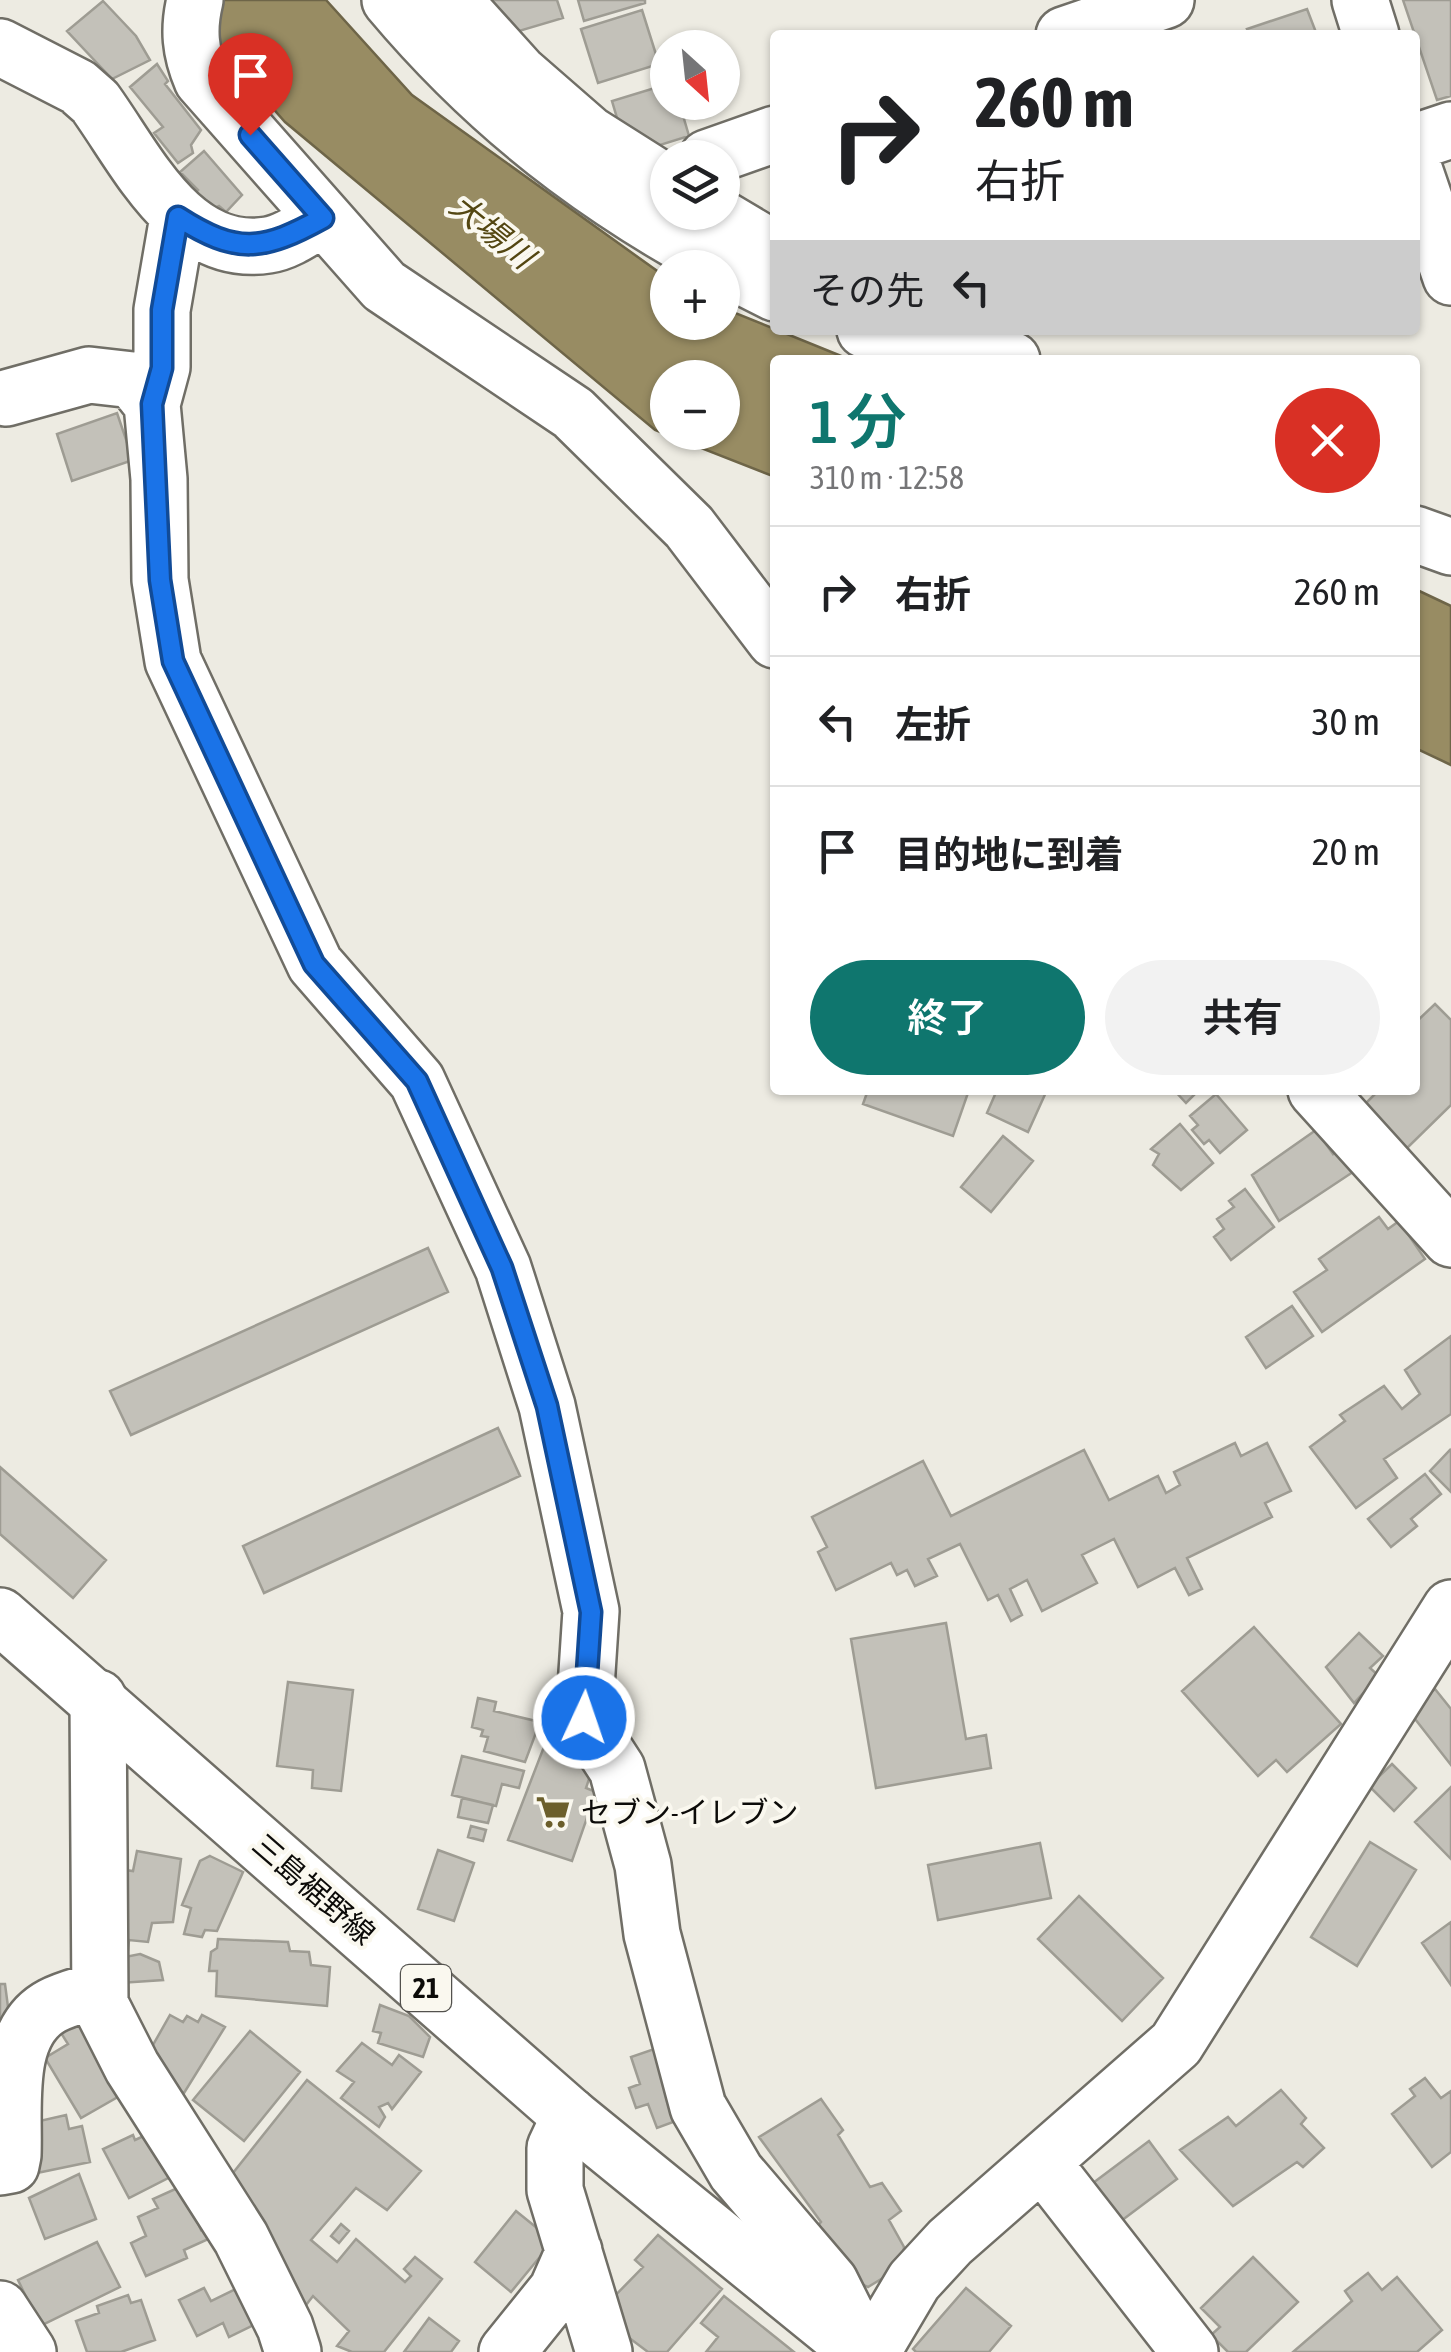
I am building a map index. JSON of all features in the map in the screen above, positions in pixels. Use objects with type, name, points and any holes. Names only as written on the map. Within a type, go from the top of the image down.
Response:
[{"type":"street","points":[[390,0],[473,94],[547,154],[637,218],[700,256],[770,291]]},
{"type":"street","points":[[453,0],[519,73],[589,134],[650,169]]},
{"type":"street","points":[[1079,30],[1166,0]]},
{"type":"street","points":[[1360,0],[1369,30]]},
{"type":"street","points":[[192,11],[192,57],[202,80],[384,286],[572,413],[689,527],[770,633]]},
{"type":"street","points":[[0,47],[78,87],[95,102],[178,217],[211,238],[244,245],[282,241],[323,218]]},
{"type":"street","points":[[1420,140],[1451,130]]},
{"type":"street","points":[[740,146],[770,136]]},
{"type":"street","points":[[1420,187],[1451,277]]},
{"type":"street","points":[[178,217],[162,310],[162,368],[152,404],[160,580],[173,661],[314,964],[417,1081],[502,1268],[547,1406],[591,1612],[584,1718],[617,1768],[643,1865],[652,1934],[698,2107],[736,2172],[830,2282],[865,2352],[914,2281],[976,2218],[1142,2078],[1184,2033],[1451,1608]]},
{"type":"street","points":[[740,229],[770,247]]},
{"type":"street","points":[[878,335],[903,345],[962,343],[997,355]]},
{"type":"street","points":[[6,398],[88,374],[134,380],[152,404]]},
{"type":"street","points":[[1420,536],[1451,547]]},
{"type":"street","points":[[1321,1095],[1451,1239]]},
{"type":"street","name":"三島裾野線","points":[[0,1616],[570,2116],[865,2352]]},
{"type":"street","points":[[98,1698],[97,1990],[132,2068],[240,2238],[286,2327],[292,2352]]},
{"type":"street","points":[[0,2167],[11,2165],[13,2155],[18,2054],[24,2034],[52,2006],[97,1990]]},
{"type":"street","points":[[570,2116],[556,2148],[555,2190],[604,2352]]},
{"type":"street","points":[[1042,2162],[1190,2352]]},
{"type":"street","points":[[507,2352],[556,2290],[574,2251]]},
{"type":"street","points":[[0,2310],[28,2352]]},
{"type":"water","name":"大場川","points":[[177,0],[326,0],[412,95],[650,266],[650,340],[740,340],[740,315],[770,327],[770,335],[789,335],[839,355],[770,355],[770,475],[706,450],[740,450],[740,360],[650,360],[650,426],[285,122]]},
{"type":"water","points":[[1420,591],[1451,606],[1451,765],[1420,750]]},
{"type":"building","points":[[490,0],[557,0],[563,18],[502,36]]},
{"type":"building","points":[[578,0],[645,0],[645,3],[584,21]]},
{"type":"building","points":[[1403,0],[1451,0],[1451,96],[1437,100],[1420,50],[1420,30],[1413,30]]},
{"type":"building","points":[[103,1],[136,36],[150,60],[112,79],[67,31]]},
{"type":"building","points":[[1307,9],[1315,30],[1248,30]]},
{"type":"building","points":[[642,10],[650,35],[650,67],[598,83],[581,29]]},
{"type":"building","points":[[157,64],[168,81],[165,84],[201,130],[191,145],[193,153],[178,163],[154,133],[163,127],[130,87]]},
{"type":"building","points":[[650,89],[650,120],[684,120],[689,136],[650,140],[650,148],[628,155],[612,101]]},
{"type":"building","points":[[204,151],[242,195],[226,212],[219,206],[206,212],[191,197],[198,190],[180,172]]},
{"type":"building","points":[[117,413],[133,460],[72,481],[57,434]]},
{"type":"building","points":[[1435,1004],[1451,1020],[1451,1105],[1401,1154],[1359,1110],[1374,1095],[1420,1095],[1420,1018]]},
{"type":"building","points":[[866,1095],[967,1095],[953,1136],[863,1104]]},
{"type":"building","points":[[995,1095],[1045,1095],[1028,1132],[987,1113]]},
{"type":"building","points":[[1217,1095],[1247,1130],[1220,1153],[1209,1140],[1204,1144],[1192,1130],[1198,1125],[1190,1116]]},
{"type":"building","points":[[1180,1124],[1213,1163],[1181,1190],[1153,1165],[1159,1154],[1151,1149]]},
{"type":"building","points":[[1316,1130],[1333,1154],[1338,1149],[1353,1172],[1279,1221],[1252,1175]]},
{"type":"building","points":[[1003,1136],[1033,1161],[991,1212],[961,1187]]},
{"type":"building","points":[[1245,1189],[1274,1227],[1231,1260],[1214,1237],[1224,1229],[1217,1219],[1234,1207],[1229,1201]]},
{"type":"building","points":[[1379,1217],[1388,1229],[1399,1221],[1425,1259],[1322,1332],[1294,1292],[1327,1270],[1319,1259]]},
{"type":"building","points":[[428,1248],[448,1292],[131,1435],[110,1391]]},
{"type":"building","points":[[1292,1306],[1313,1336],[1266,1368],[1246,1337]]},
{"type":"building","points":[[1451,1336],[1451,1414],[1384,1459],[1397,1478],[1356,1508],[1310,1447],[1345,1421],[1340,1415],[1384,1386],[1402,1409],[1420,1394],[1405,1370]]},
{"type":"building","points":[[498,1428],[520,1476],[264,1593],[243,1546]]},
{"type":"building","points":[[1235,1443],[1241,1456],[1267,1443],[1291,1491],[1265,1503],[1272,1517],[1187,1558],[1202,1589],[1189,1595],[1175,1568],[1138,1587],[1114,1539],[1082,1555],[1097,1583],[1042,1611],[1027,1580],[1010,1589],[1022,1615],[1011,1621],[998,1595],[988,1600],[960,1544],[928,1559],[937,1576],[915,1586],[907,1570],[897,1575],[891,1563],[836,1590],[818,1552],[827,1547],[812,1517],[923,1461],[951,1516],[1084,1450],[1109,1500],[1158,1476],[1166,1493],[1180,1485],[1174,1472]]},
{"type":"building","points":[[1451,1452],[1451,1492],[1430,1471]]},
{"type":"building","points":[[0,1467],[106,1560],[73,1598],[0,1534]]},
{"type":"building","points":[[1425,1474],[1441,1494],[1411,1519],[1417,1526],[1391,1547],[1368,1519]]},
{"type":"building","points":[[946,1623],[966,1739],[986,1735],[991,1768],[876,1788],[851,1639]]},
{"type":"building","points":[[1254,1627],[1341,1724],[1287,1772],[1276,1760],[1258,1776],[1182,1691]]},
{"type":"building","points":[[1359,1633],[1383,1656],[1370,1668],[1379,1676],[1354,1703],[1326,1667]]},
{"type":"building","points":[[288,1682],[353,1690],[341,1791],[312,1788],[313,1770],[277,1766]]},
{"type":"building","points":[[1435,1689],[1451,1709],[1451,1765],[1408,1710]]},
{"type":"building","points":[[478,1698],[496,1702],[494,1711],[540,1722],[525,1762],[484,1751],[488,1737],[481,1736],[483,1730],[472,1727]]},
{"type":"building","points":[[547,1739],[590,1754],[592,1770],[586,1788],[596,1792],[572,1861],[508,1840]]},
{"type":"building","points":[[462,1756],[524,1771],[519,1788],[502,1784],[496,1806],[452,1795]]},
{"type":"building","points":[[1392,1764],[1416,1788],[1394,1811],[1369,1786]]},
{"type":"building","points":[[1451,1787],[1451,1859],[1415,1822]]},
{"type":"building","points":[[462,1798],[493,1805],[488,1823],[458,1817]]},
{"type":"building","points":[[471,1826],[486,1830],[483,1841],[468,1837]]},
{"type":"building","points":[[1370,1842],[1416,1870],[1357,1966],[1311,1937]]},
{"type":"building","points":[[1040,1843],[1051,1898],[938,1920],[928,1865]]},
{"type":"building","points":[[438,1850],[474,1863],[454,1921],[418,1909]]},
{"type":"building","points":[[137,1851],[181,1859],[173,1922],[152,1923],[148,1942],[129,1940],[128,1950],[106,1947],[117,1869],[133,1871]]},
{"type":"building","points":[[210,1856],[243,1872],[217,1931],[205,1930],[202,1937],[184,1934],[191,1908],[182,1905],[200,1861]]},
{"type":"building","points":[[1079,1896],[1163,1978],[1122,2021],[1038,1939]]},
{"type":"building","points":[[1451,1922],[1451,1985],[1422,1943]]},
{"type":"building","points":[[218,1939],[288,1942],[290,1951],[309,1952],[311,1965],[330,1967],[327,2006],[216,1996],[217,1971],[209,1971],[211,1952],[217,1948]]},
{"type":"building","points":[[140,1954],[159,1962],[163,1980],[120,1983],[120,1958]]},
{"type":"building","points":[[0,1984],[5,1984],[10,2022],[0,2052]]},
{"type":"building","points":[[380,2005],[409,2016],[430,2037],[423,2057],[378,2043],[381,2033],[373,2031]]},
{"type":"building","points":[[80,2006],[123,2094],[81,2118],[45,2058],[68,2044],[56,2025]]},
{"type":"building","points":[[170,2015],[183,2022],[187,2016],[198,2022],[202,2015],[225,2027],[184,2093],[159,2078],[145,2059]]},
{"type":"building","points":[[250,2031],[300,2072],[244,2141],[193,2100]]},
{"type":"building","points":[[362,2043],[392,2065],[399,2055],[421,2072],[392,2109],[388,2103],[379,2107],[385,2117],[379,2127],[341,2098],[354,2082],[337,2071]]},
{"type":"building","points":[[660,2047],[684,2118],[657,2128],[648,2104],[636,2108],[629,2088],[640,2084],[631,2057]]},
{"type":"building","points":[[1425,2078],[1441,2098],[1451,2091],[1451,2152],[1432,2167],[1392,2114],[1415,2096],[1410,2089]]},
{"type":"building","points":[[307,2080],[421,2171],[387,2210],[356,2188],[311,2240],[337,2262],[356,2239],[405,2282],[411,2276],[404,2269],[415,2257],[442,2279],[384,2352],[352,2352],[337,2346],[349,2331],[313,2296],[303,2309],[233,2173]]},
{"type":"building","points":[[1281,2090],[1306,2118],[1301,2124],[1324,2148],[1303,2167],[1297,2162],[1233,2206],[1180,2150],[1228,2117],[1236,2126]]},
{"type":"building","points":[[821,2099],[843,2130],[838,2135],[870,2187],[882,2183],[901,2211],[889,2220],[904,2247],[901,2267],[868,2287],[850,2278],[816,2228],[821,2222],[759,2137]]},
{"type":"building","points":[[66,2115],[69,2129],[82,2126],[90,2162],[37,2173],[28,2136],[35,2122]]},
{"type":"building","points":[[148,2134],[176,2174],[129,2198],[103,2149],[133,2135],[135,2140]]},
{"type":"building","points":[[1149,2141],[1177,2179],[1117,2224],[1089,2186]]},
{"type":"building","points":[[79,2174],[96,2219],[45,2239],[29,2198]]},
{"type":"building","points":[[182,2186],[201,2230],[207,2225],[213,2237],[184,2250],[187,2258],[146,2276],[131,2243],[146,2236],[138,2217],[158,2208],[153,2199]]},
{"type":"building","points":[[516,2211],[553,2241],[511,2292],[475,2262]]},
{"type":"building","points":[[341,2224],[349,2231],[339,2243],[331,2236]]},
{"type":"building","points":[[658,2235],[722,2289],[667,2352],[648,2352],[620,2331],[606,2305],[643,2267],[635,2260]]},
{"type":"building","points":[[97,2242],[120,2287],[40,2326],[18,2280]]},
{"type":"building","points":[[1253,2257],[1298,2302],[1246,2352],[1228,2352],[1211,2335],[1220,2327],[1201,2308]]},
{"type":"building","points":[[1368,2273],[1382,2290],[1397,2277],[1442,2330],[1417,2352],[1293,2352],[1352,2301],[1345,2291]]},
{"type":"building","points":[[246,2284],[264,2320],[229,2337],[223,2323],[197,2336],[179,2300],[204,2288],[211,2301]]},
{"type":"building","points":[[966,2288],[1011,2326],[989,2352],[916,2352],[913,2349]]},
{"type":"building","points":[[128,2295],[131,2303],[141,2300],[155,2340],[121,2352],[87,2352],[76,2321],[99,2313],[97,2306]]},
{"type":"building","points":[[724,2296],[794,2352],[706,2352],[718,2337],[701,2323]]},
{"type":"building","points":[[429,2318],[459,2341],[451,2352],[404,2352]]},
{"type":"place","name":"セブン-イレブン","points":[[553,1812]]},
{"type":"route","points":[[250,135],[323,218],[282,241],[244,245],[211,238],[178,217],[162,310],[162,368],[152,404],[159,479],[160,580],[173,661],[314,964],[417,1081],[502,1268],[547,1406],[591,1612],[584,1718]]}]
